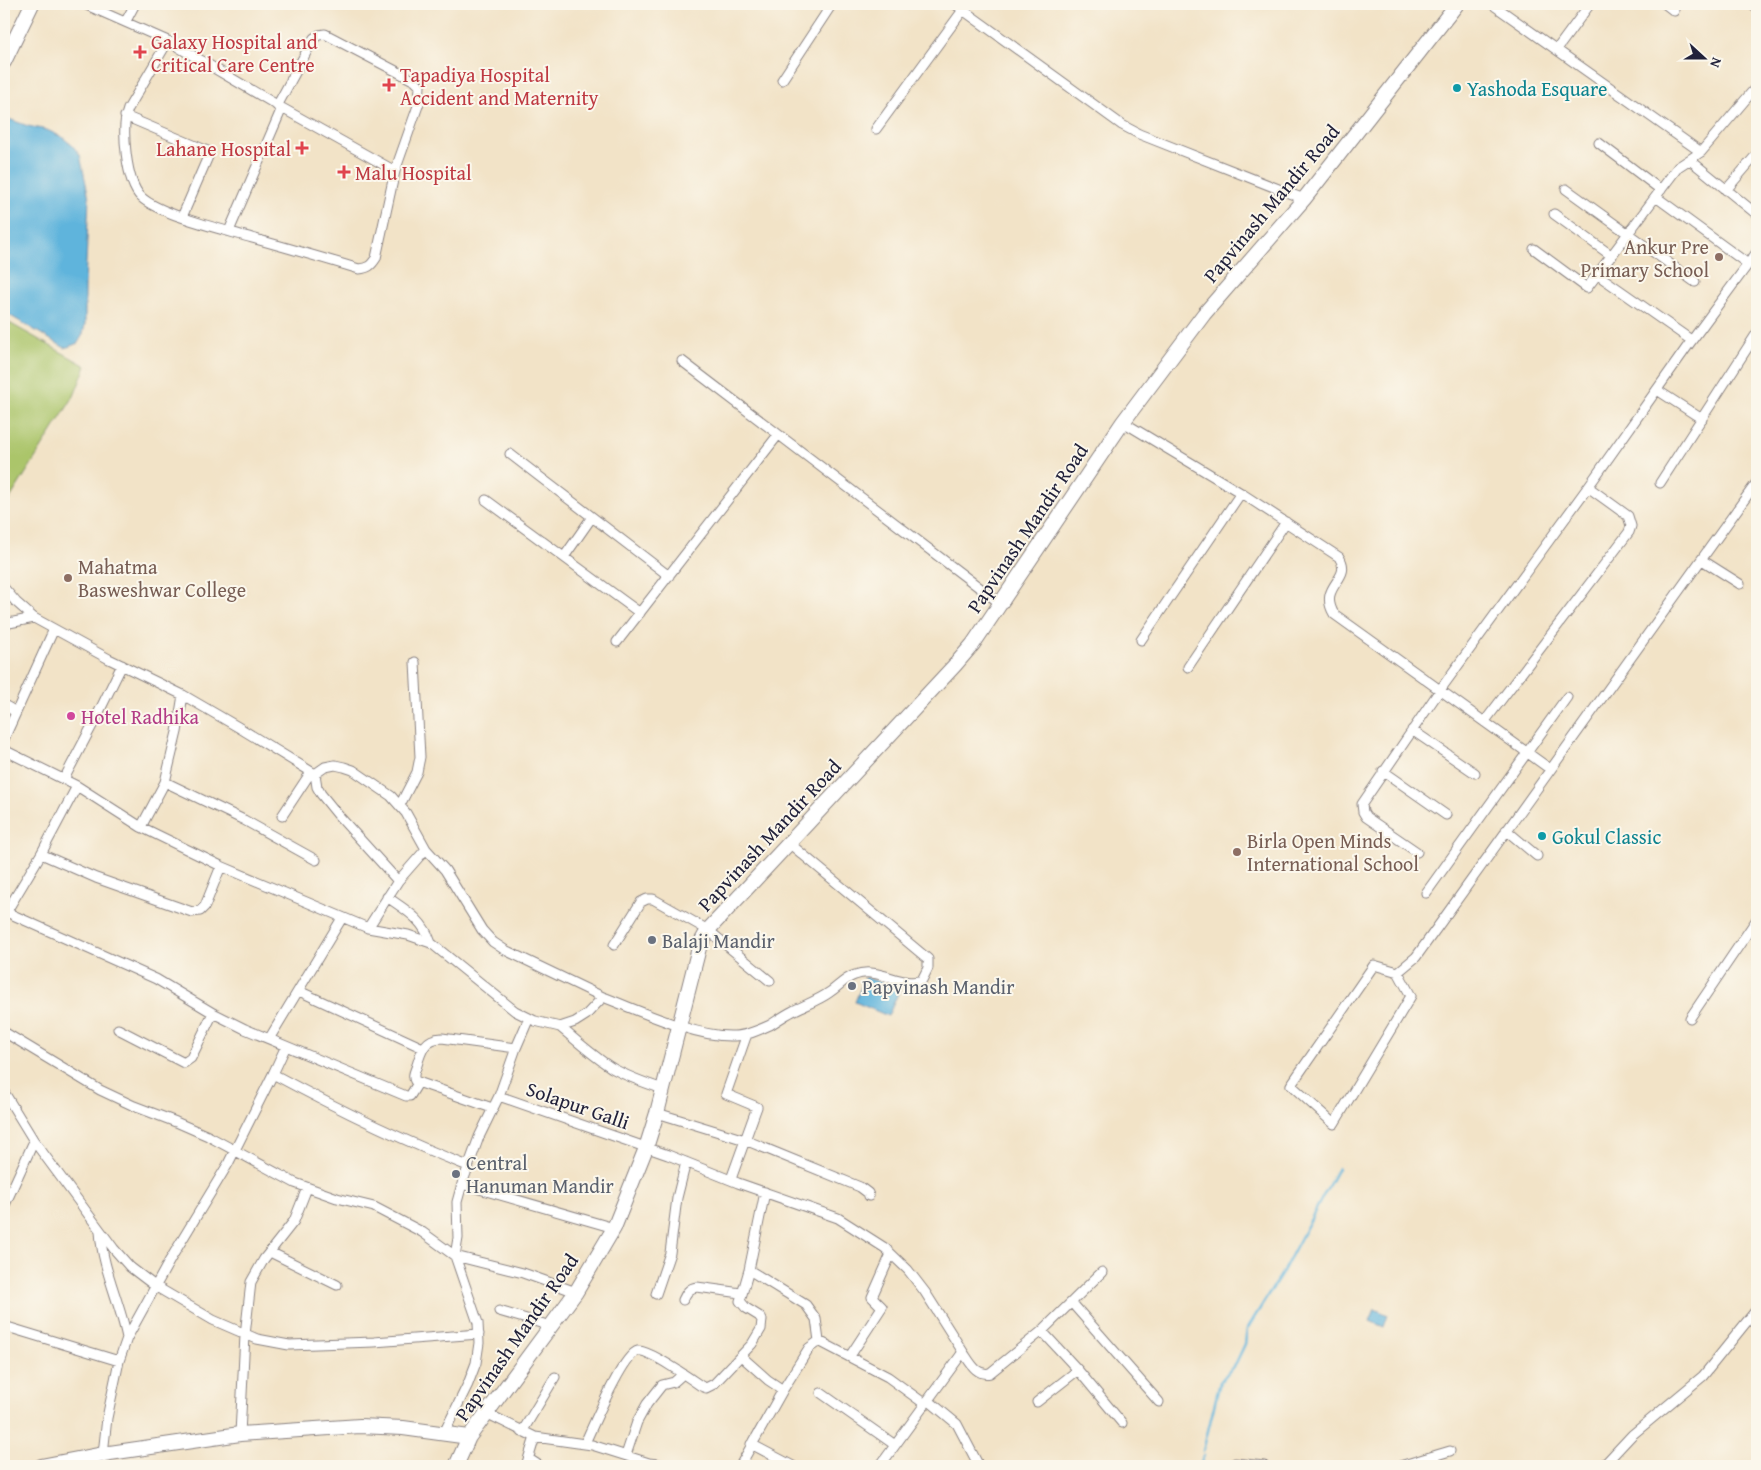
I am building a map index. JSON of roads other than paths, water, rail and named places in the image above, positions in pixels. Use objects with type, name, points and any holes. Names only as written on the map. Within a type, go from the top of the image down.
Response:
[{"type":"street","points":[[4,62],[32,4]]},
{"type":"street","points":[[84,4],[168,40],[279,107],[395,171]]},
{"type":"street","points":[[126,21],[135,4]]},
{"type":"street","points":[[782,80],[832,4]]},
{"type":"street","points":[[955,4],[966,7],[1122,125],[1139,134],[1304,199]]},
{"type":"street","name":"Papvinash Mandir Road","points":[[41,1466],[103,1454],[240,1434],[360,1426],[403,1428],[469,1438],[576,1292],[614,1228],[646,1148],[657,1113],[700,944],[708,930],[955,665],[1001,604],[1124,422],[1204,314],[1304,199],[1457,4]]},
{"type":"street","points":[[1492,4],[1701,152]]},
{"type":"street","points":[[1665,4],[1674,11]]},
{"type":"street","points":[[1557,49],[1586,5]]},
{"type":"street","points":[[876,129],[966,7]]},
{"type":"street","points":[[168,40],[125,116],[125,150],[132,180],[139,195],[148,203],[182,217],[359,269],[371,266],[376,258],[395,171],[419,104],[420,86],[416,81],[324,34],[319,34],[314,38],[279,107],[230,231]]},
{"type":"street","points":[[1534,248],[1587,288],[1678,167],[1701,152],[1757,86]]},
{"type":"street","points":[[125,116],[210,152],[182,217]]},
{"type":"street","points":[[1599,143],[1748,264]]},
{"type":"street","points":[[1726,190],[1757,154]]},
{"type":"street","points":[[1690,160],[1754,212]]},
{"type":"street","points":[[1566,189],[1695,282]]},
{"type":"street","points":[[1554,214],[1612,256]]},
{"type":"street","points":[[1417,852],[1366,817],[1362,812],[1362,804],[1440,690],[1588,487],[1691,340],[1757,252]]},
{"type":"street","points":[[1598,275],[1691,340]]},
{"type":"street","points":[[1660,483],[1757,333]]},
{"type":"street","points":[[682,361],[1001,604]]},
{"type":"street","points":[[1657,390],[1702,419]]},
{"type":"street","points":[[1124,422],[1241,493],[1338,557],[1342,562],[1343,569],[1328,600],[1334,614],[1550,769]]},
{"type":"street","points":[[617,642],[778,435]]},
{"type":"street","points":[[510,454],[669,576]]},
{"type":"street","points":[[1398,972],[1416,957],[1757,482]]},
{"type":"street","points":[[1485,721],[1629,532],[1631,526],[1628,516],[1588,487]]},
{"type":"street","points":[[1141,640],[1241,493]]},
{"type":"street","points":[[486,500],[640,612]]},
{"type":"street","points":[[564,557],[592,517]]},
{"type":"street","points":[[1188,667],[1286,522]]},
{"type":"street","points":[[1702,560],[1740,584]]},
{"type":"street","points":[[4,588],[34,618],[183,695],[313,773],[318,787],[326,800],[398,881]]},
{"type":"street","points":[[4,624],[34,618]]},
{"type":"street","points":[[4,739],[54,629]]},
{"type":"street","points":[[400,805],[412,785],[420,757],[415,662]]},
{"type":"street","points":[[64,779],[122,665]]},
{"type":"street","points":[[141,826],[165,782],[177,732],[183,695]]},
{"type":"street","points":[[1426,893],[1567,697]]},
{"type":"street","points":[[4,705],[16,712]]},
{"type":"street","points":[[1412,730],[1475,774]]},
{"type":"street","points":[[4,750],[64,779],[141,826],[221,866],[368,928],[408,935],[431,943],[515,1011],[535,1021],[560,1027],[612,1068],[636,1080],[663,1089]]},
{"type":"street","points":[[282,816],[313,773],[325,767],[344,766],[391,796],[400,805],[416,829],[426,849],[445,870],[482,930],[493,942],[603,997],[680,1026],[719,1036],[747,1034],[770,1024],[830,993],[847,978],[857,974],[872,972],[913,983],[922,980],[928,968],[928,959],[789,843]]},
{"type":"street","points":[[1383,771],[1446,815]]},
{"type":"street","points":[[165,782],[244,820],[316,860]]},
{"type":"street","points":[[77,786],[41,854],[4,913],[156,979],[214,1013],[269,1039],[406,1096],[413,1094],[418,1083]]},
{"type":"street","points":[[1506,830],[1537,856]]},
{"type":"street","points":[[368,928],[398,881],[426,849]]},
{"type":"street","points":[[41,854],[96,878],[192,912],[200,911],[205,906],[221,866]]},
{"type":"street","points":[[387,897],[415,917],[423,926],[431,943]]},
{"type":"street","points":[[614,946],[641,902],[647,899],[659,900],[708,930],[770,981]]},
{"type":"street","points":[[269,1039],[342,918]]},
{"type":"street","points":[[1690,1018],[1757,919]]},
{"type":"street","points":[[1374,965],[1398,972],[1411,996],[1334,1124],[1290,1085],[1374,965]]},
{"type":"street","points":[[299,991],[423,1048]]},
{"type":"street","points":[[560,1027],[575,1022],[586,1015],[603,997]]},
{"type":"street","points":[[118,1029],[184,1063],[191,1058],[214,1013]]},
{"type":"street","points":[[444,1433],[476,1363],[479,1334],[473,1308],[455,1256],[458,1238],[457,1202],[479,1137],[499,1096],[529,1018]]},
{"type":"street","points":[[4,1032],[100,1090],[134,1106],[176,1122],[306,1188],[374,1207],[422,1232],[455,1256],[524,1273],[576,1292]]},
{"type":"street","points":[[731,1179],[757,1108],[726,1094],[747,1034]]},
{"type":"street","points":[[492,1108],[418,1083],[413,1078],[413,1075],[423,1048],[432,1040],[442,1038],[516,1048]]},
{"type":"street","points":[[103,1454],[107,1418],[119,1361],[127,1338],[155,1286],[236,1151],[250,1118],[286,1046]]},
{"type":"street","points":[[273,1074],[322,1101],[414,1145],[468,1166]]},
{"type":"street","points":[[4,1092],[34,1141],[130,1267],[185,1305],[245,1335],[265,1341],[290,1345],[374,1342],[479,1334]]},
{"type":"street","name":"Solapur Galli","points":[[499,1096],[838,1218],[885,1248],[908,1270],[925,1292],[963,1352],[981,1374],[990,1373],[1042,1331],[1102,1272]]},
{"type":"street","points":[[657,1113],[745,1140],[860,1187],[868,1192],[869,1196]]},
{"type":"street","points":[[4,1207],[34,1141]]},
{"type":"street","points":[[656,1294],[670,1253],[677,1198],[686,1162]]},
{"type":"street","points":[[462,1184],[614,1228]]},
{"type":"street","points":[[240,1434],[245,1335],[251,1282],[255,1273],[294,1221],[306,1188]]},
{"type":"street","points":[[585,1443],[615,1379],[632,1354],[637,1351],[648,1352],[706,1388],[714,1384],[752,1344],[762,1325],[762,1320],[742,1305],[740,1301],[749,1270],[765,1192]]},
{"type":"street","points":[[100,1230],[104,1258],[127,1338]]},
{"type":"street","points":[[270,1252],[337,1285]]},
{"type":"street","points":[[850,1356],[882,1307],[872,1297],[892,1254]]},
{"type":"street","points":[[749,1270],[806,1305],[816,1319],[819,1341]]},
{"type":"street","points":[[683,1300],[691,1287],[696,1286],[741,1293]]},
{"type":"street","points":[[1072,1302],[1159,1402]]},
{"type":"street","points":[[1603,1466],[1632,1435],[1703,1376],[1757,1309]]},
{"type":"street","points":[[499,1311],[551,1326]]},
{"type":"street","points":[[4,1326],[119,1361]]},
{"type":"street","points":[[1042,1331],[1078,1370],[1122,1423]]},
{"type":"street","points":[[819,1341],[888,1377],[957,1424],[979,1466]]},
{"type":"street","points":[[740,1466],[751,1444],[809,1348],[819,1341]]},
{"type":"street","points":[[880,1466],[963,1352]]},
{"type":"street","points":[[741,1356],[768,1380],[783,1390]]},
{"type":"street","points":[[1037,1402],[1078,1370]]},
{"type":"street","points":[[626,1455],[647,1404],[662,1385],[674,1382],[683,1374]]},
{"type":"street","points":[[522,1432],[555,1377]]},
{"type":"street","points":[[821,1393],[896,1445]]},
{"type":"street","points":[[486,1413],[535,1437],[585,1443],[649,1463],[672,1466]]},
{"type":"street","points":[[535,1437],[528,1463],[540,1466]]},
{"type":"street","points":[[456,1466],[469,1438]]},
{"type":"street","points":[[751,1444],[792,1466]]},
{"type":"street","points":[[1400,1466],[1450,1451]]},
{"type":"street","points":[[1235,1463],[1264,1466]]},
{"type":"water","points":[[6,118],[47,130],[62,137],[80,155],[89,198],[85,324],[83,334],[78,343],[65,348],[4,312],[4,126]]},
{"type":"water","points":[[865,977],[900,989],[888,1016],[855,1002]]},
{"type":"water","points":[[1375,1309],[1388,1315],[1384,1327],[1370,1321]]},
{"type":"waterway","points":[[1203,1451],[1220,1382],[1236,1363],[1245,1344],[1247,1329],[1281,1275],[1338,1168]]},
{"type":"waterway","points":[[1200,1466],[1204,1455]]},
{"type":"place","name":"Galaxy Hospital and Critical Care Centre","points":[[140,52]]},
{"type":"place","name":"Tapadiya Hospital Accident and Maternity","points":[[389,85]]},
{"type":"place","name":"Yashoda Esquare","points":[[1457,88]]},
{"type":"place","name":"Lahane Hospital","points":[[302,148]]},
{"type":"place","name":"Malu Hospital","points":[[344,172]]},
{"type":"place","name":"Ankur Pre Primary School","points":[[1719,257]]},
{"type":"place","name":"Mahatma Basweshwar College","points":[[68,578]]},
{"type":"place","name":"Hotel Radhika","points":[[71,716]]},
{"type":"place","name":"Gokul Classic","points":[[1542,836]]},
{"type":"place","name":"Birla Open Minds International School","points":[[1237,852]]},
{"type":"place","name":"Balaji Mandir","points":[[652,940]]},
{"type":"place","name":"Papvinash Mandir","points":[[852,986]]},
{"type":"place","name":"Central Hanuman Mandir","points":[[456,1174]]}]
